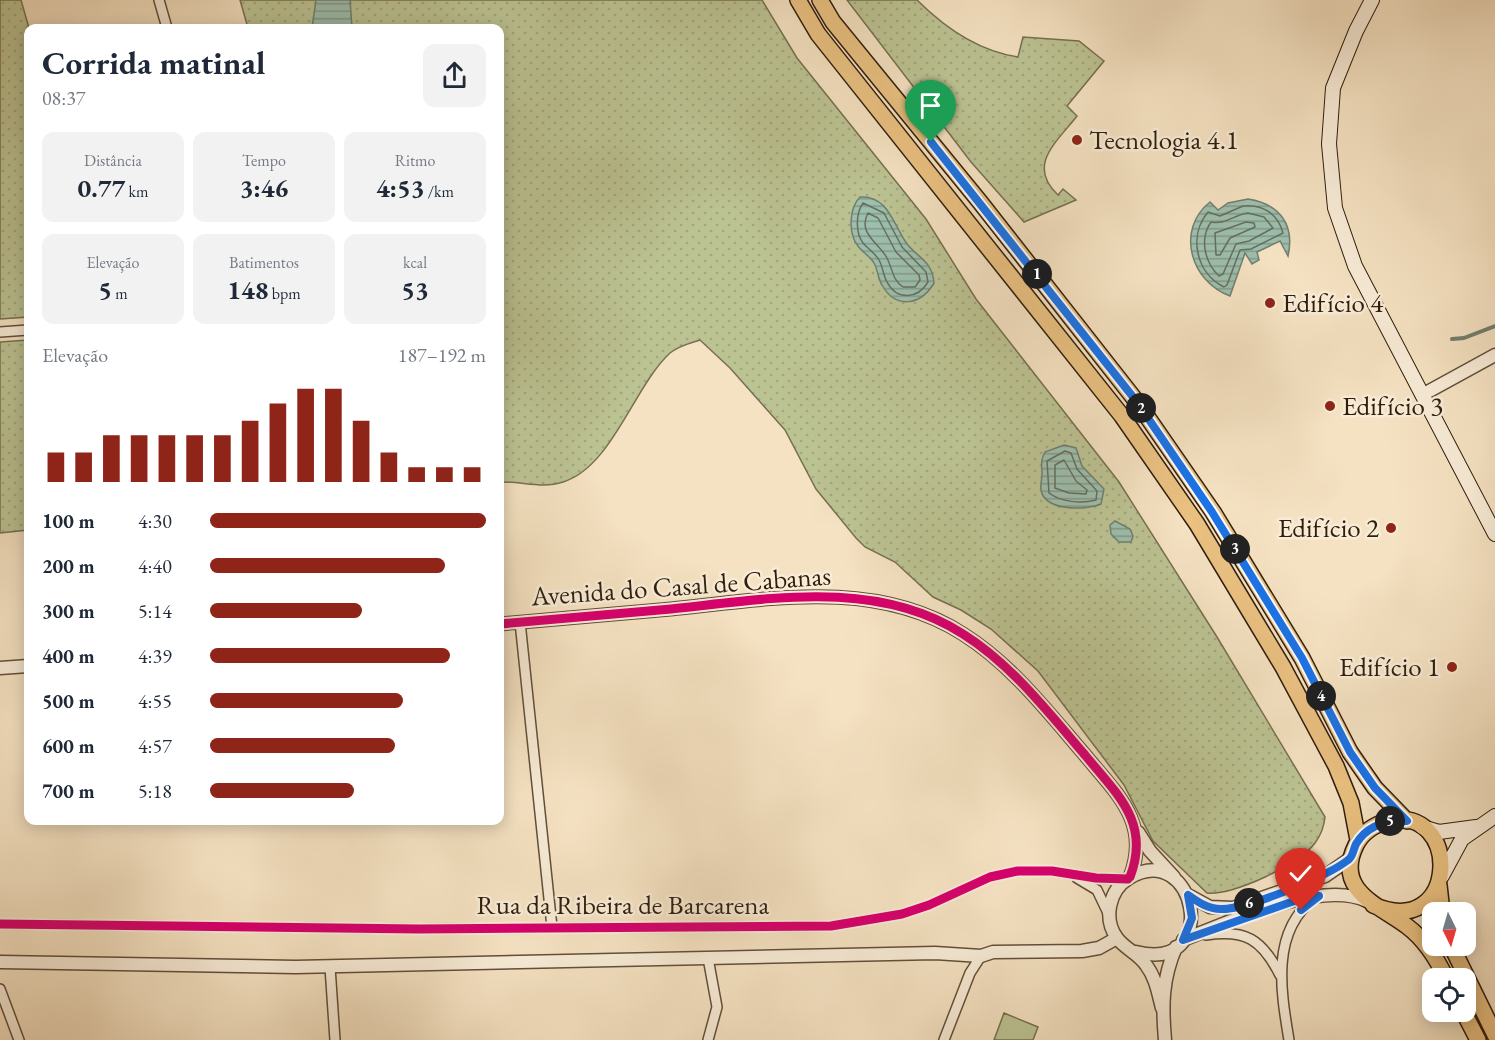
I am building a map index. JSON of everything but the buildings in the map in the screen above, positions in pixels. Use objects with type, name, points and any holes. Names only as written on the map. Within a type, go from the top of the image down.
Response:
[{"type":"main road","points":[[798,0],[818,34],[1122,416],[1197,524],[1283,667],[1336,766],[1351,803],[1358,840]]},
{"type":"main road","points":[[820,0],[833,22],[980,202],[1137,402],[1224,531],[1302,658],[1350,752],[1375,788],[1407,821],[1422,827],[1439,832],[1478,826]]},
{"type":"main road","points":[[1372,0],[1356,31],[1333,88],[1329,144],[1331,186],[1340,227],[1351,258],[1495,534]]},
{"type":"main road","points":[[1370,903],[1385,910],[1411,910],[1432,895],[1456,847],[1478,826],[1495,816]]},
{"type":"main road","points":[[1407,821],[1380,823],[1358,840],[1351,858],[1354,882],[1370,903],[1408,927],[1420,938],[1440,968]]},
{"type":"main road","points":[[1422,827],[1440,848],[1442,902]]},
{"type":"main road","points":[[1456,956],[1495,1035]]},
{"type":"main road","points":[[1469,1022],[1478,1040]]},
{"type":"street","points":[[159,0],[166,24]]},
{"type":"street","points":[[0,332],[24,330]]},
{"type":"street","points":[[1422,395],[1495,356]]},
{"type":"street","name":"Avenida do Casal de Cabanas","points":[[504,624],[808,597],[860,600],[914,610],[962,633],[1007,668],[1121,798],[1150,851],[1179,882]]},
{"type":"street","name":"Rua da Ribeira de Barcarena","points":[[520,622],[552,927]]},
{"type":"street","points":[[0,668],[24,666]]},
{"type":"street","name":"Avenida do Casal de Cabanas","points":[[1129,878],[1139,849],[1134,823]]},
{"type":"street","points":[[1188,895],[1210,907],[1233,908],[1325,876],[1351,858]]},
{"type":"street","name":"Rua da Ribeira de Barcarena","points":[[0,924],[419,929],[791,927],[851,924],[902,914],[1006,873],[1033,870],[1096,878],[1129,878]]},
{"type":"street","points":[[1162,1008],[1152,975],[1136,952],[1117,938],[1109,919],[1115,892],[1129,878],[1155,872],[1179,882],[1188,895],[1192,918],[1184,941],[1164,976],[1162,1008],[1165,1040]]},
{"type":"street","name":"Rua da Ribeira de Barcarena","points":[[1067,873],[1097,890],[1105,903],[1109,919]]},
{"type":"street","points":[[1136,952],[1156,955],[1184,941],[1297,900],[1319,896],[1352,895],[1370,903]]},
{"type":"street","points":[[1289,1040],[1280,975],[1286,940],[1296,918],[1319,896]]},
{"type":"street","points":[[1184,941],[1222,933],[1247,936],[1267,952],[1280,975]]},
{"type":"street","points":[[0,962],[330,966],[935,953],[981,956],[993,952],[1082,951],[1099,948],[1117,938]]},
{"type":"street","points":[[944,1040],[970,972],[981,956]]},
{"type":"street","points":[[708,958],[717,1007],[708,1040]]},
{"type":"street","points":[[330,966],[335,1040]]},
{"type":"street","points":[[0,989],[19,1040]]},
{"type":"shaded area","points":[[0,0],[21,0],[28,24],[24,24],[24,317],[0,319]]},
{"type":"shaded area","points":[[240,0],[762,0],[797,58],[926,219],[976,299],[1119,482],[1217,637],[1325,817],[1322,831],[1315,843],[1295,860],[1265,877],[1233,889],[1207,893],[1153,841],[1124,785],[1038,671],[991,629],[961,610],[933,597],[895,562],[865,547],[816,489],[785,430],[730,368],[700,340],[670,353],[657,367],[609,443],[580,474],[563,482],[547,485],[504,482],[504,24],[247,24]]},
{"type":"shaded area","points":[[847,0],[917,0],[963,37],[1003,54],[1018,57],[1023,37],[1079,41],[1104,61],[1067,106],[1077,116],[1048,154],[1045,164],[1045,174],[1049,184],[1058,195],[1063,189],[1076,200],[1024,222],[971,162]]},
{"type":"shaded area","points":[[24,340],[24,530],[0,533],[0,342]]},
{"type":"shaded area","points":[[1004,1013],[1038,1027],[1033,1040],[994,1040]]},
{"type":"water","points":[[316,0],[350,0],[352,24],[313,24]]},
{"type":"water","points":[[860,197],[877,200],[883,205],[909,247],[930,269],[934,283],[916,300],[901,301],[888,293],[882,285],[874,263],[855,241],[851,221],[856,202]]},
{"type":"water","points":[[1248,199],[1269,206],[1283,218],[1289,235],[1288,256],[1280,241],[1257,252],[1259,260],[1252,264],[1245,253],[1230,296],[1217,289],[1197,267],[1192,254],[1193,227],[1199,214],[1210,202],[1218,210],[1228,203]]},
{"type":"water","points":[[1064,445],[1076,448],[1082,466],[1104,489],[1101,504],[1067,508],[1058,506],[1044,497],[1041,488],[1043,455],[1045,452]]},
{"type":"water","points":[[1115,521],[1130,529],[1133,536],[1131,542],[1119,542],[1111,534],[1110,525]]},
{"type":"waterway","points":[[1452,339],[1464,338],[1495,326]]},
{"type":"cycle path","points":[[504,624],[745,601],[821,597],[858,599],[894,605],[929,616],[981,646],[1013,674],[1043,706],[1119,797],[1133,825],[1136,841],[1135,858],[1130,877]]},
{"type":"cycle path","points":[[0,924],[419,929],[831,926],[902,914],[929,905],[990,877],[1018,871],[1052,871],[1096,878],[1128,879]]},
{"type":"place","name":"Tecnologia 4.1","points":[[1077,140]]},
{"type":"place","name":"Edifício 4","points":[[1270,303]]},
{"type":"place","name":"Edifício 3","points":[[1330,406]]},
{"type":"place","name":"Edifício 2","points":[[1391,528]]},
{"type":"place","name":"Edifício 1","points":[[1452,667]]},
{"type":"route","points":[[931,142],[1137,402],[1212,512],[1302,658],[1350,752],[1375,788],[1407,821],[1393,820],[1380,823],[1368,830],[1358,840],[1351,858],[1325,876],[1233,908],[1210,907],[1188,895],[1192,906],[1192,918],[1183,940],[1297,900],[1319,896],[1301,910]]}]
